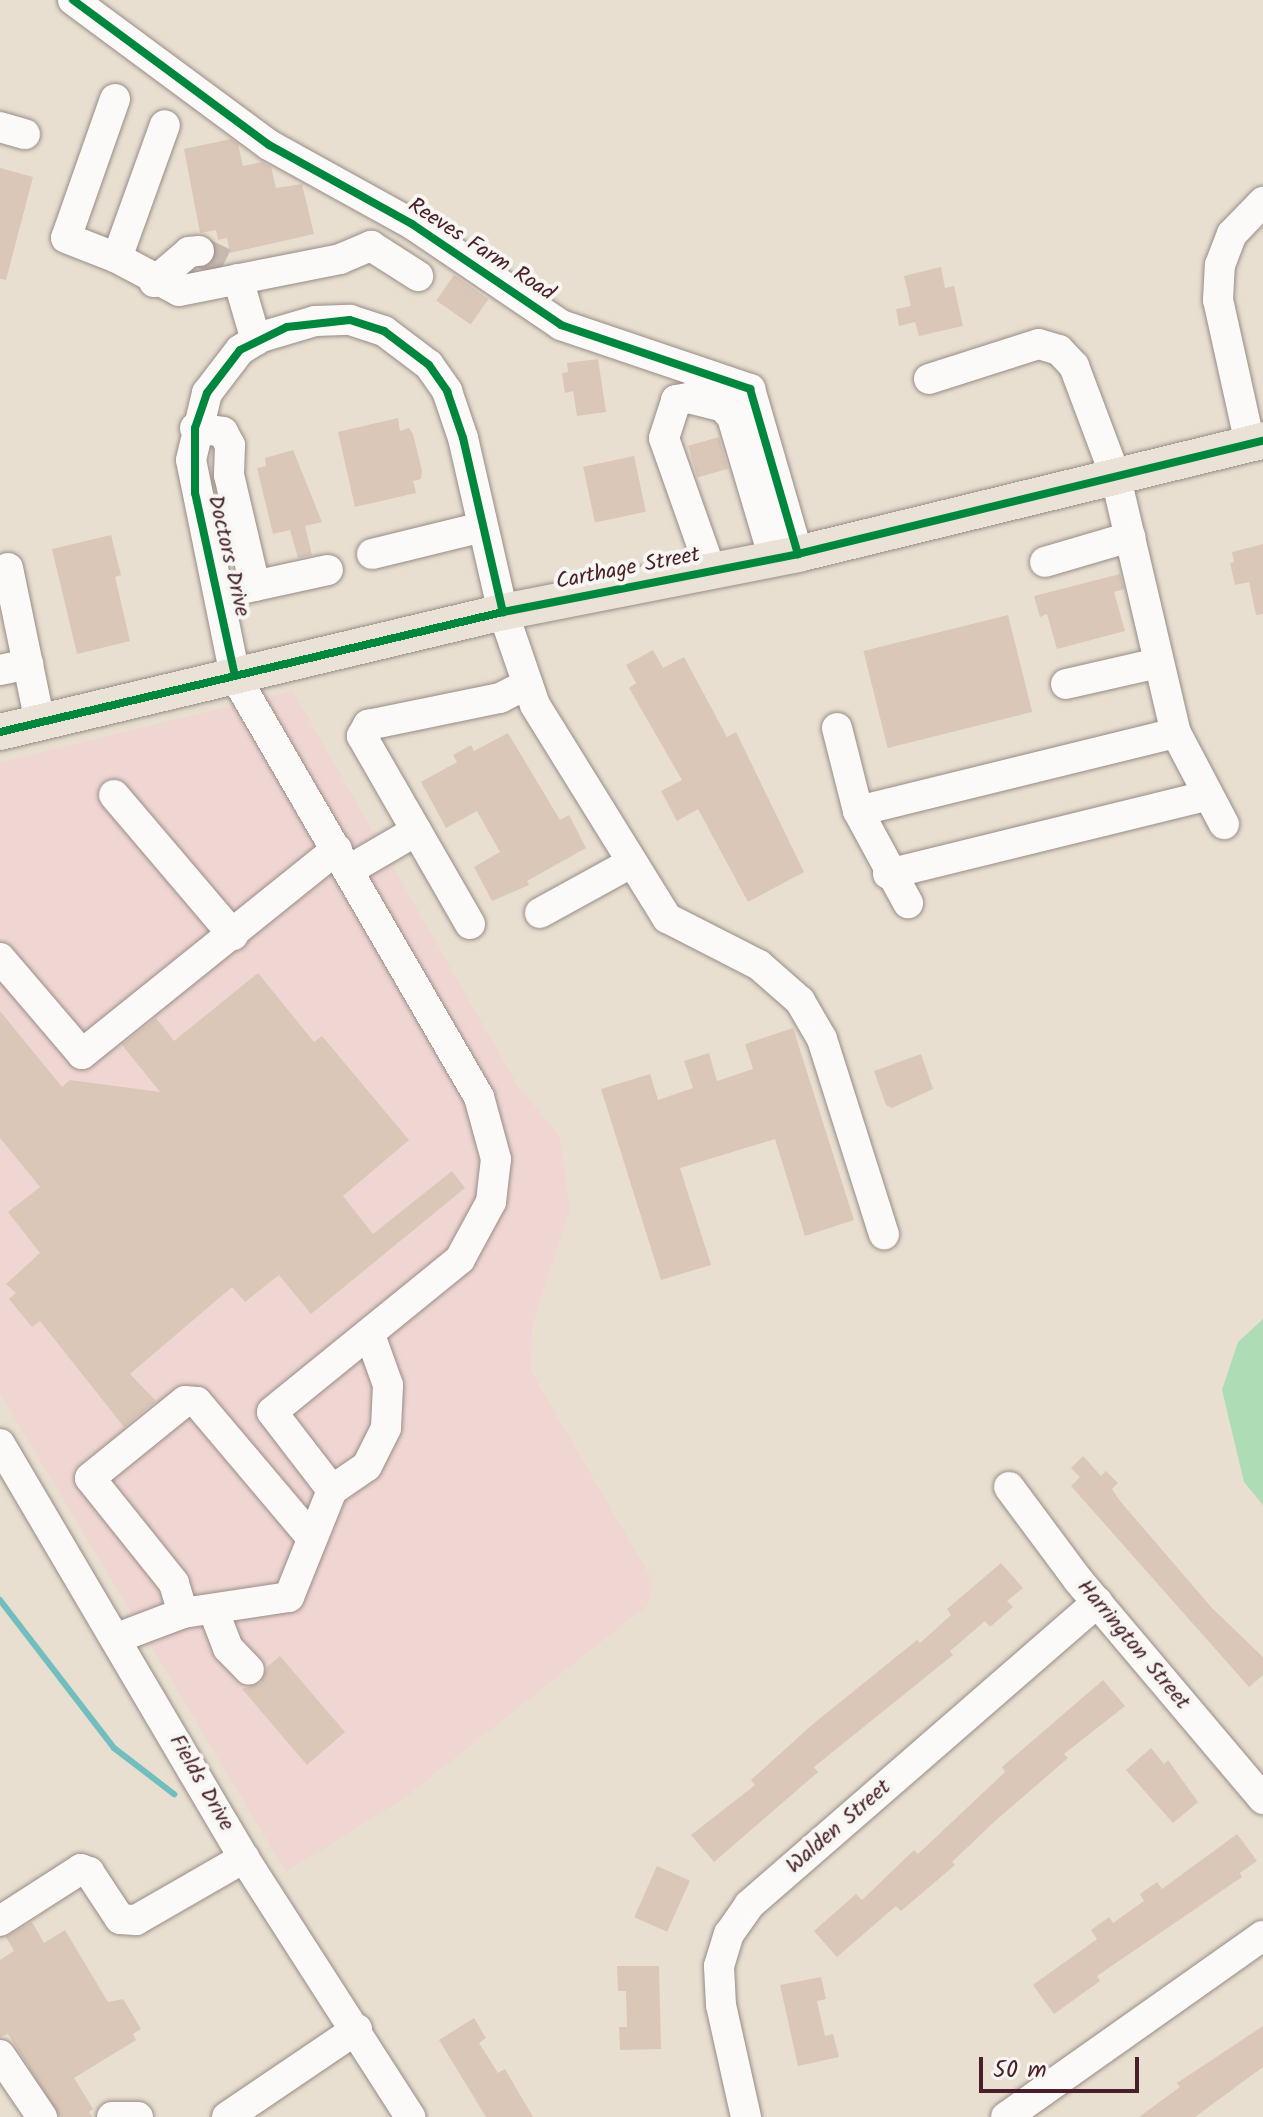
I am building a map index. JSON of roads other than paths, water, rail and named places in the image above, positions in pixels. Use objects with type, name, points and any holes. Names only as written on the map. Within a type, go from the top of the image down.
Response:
[{"type":"main road","name":"Carthage Street","points":[[0,732],[503,612],[786,556],[1256,442]]},
{"type":"street","name":"Reeves Farm Road","points":[[73,0],[269,145],[412,224],[561,325],[750,389],[786,556]]},
{"type":"street","points":[[115,99],[66,238],[117,258],[154,282],[179,291],[222,269],[340,259],[371,246],[418,276]]},
{"type":"street","points":[[117,258],[165,125]]},
{"type":"street","points":[[1256,442],[1226,351],[1219,289],[1220,265],[1232,234],[1244,215],[1263,202]]},
{"type":"street","points":[[154,282],[189,252],[222,269],[256,340]]},
{"type":"street","name":"Doctors Drive","points":[[332,1490],[272,1412],[460,1259],[473,1241],[491,1202],[496,1159],[479,1097],[235,676],[195,493],[195,428],[222,369],[256,340],[287,327],[350,320],[408,346],[447,391],[503,612],[528,684],[631,863],[667,918],[759,965],[800,1001],[822,1039],[884,1234]]},
{"type":"street","points":[[929,379],[1039,344],[1059,350],[1074,366],[1116,478],[1176,733],[1206,796],[1224,824]]},
{"type":"street","points":[[711,571],[664,438],[676,400],[688,398],[723,407],[732,417],[786,556]]},
{"type":"street","points":[[195,428],[223,432],[230,445],[229,475],[255,586]]},
{"type":"street","points":[[372,554],[483,527]]},
{"type":"street","points":[[1045,562],[1130,537]]},
{"type":"street","points":[[8,568],[14,667],[40,723]]},
{"type":"street","points":[[218,594],[328,570]]},
{"type":"street","points":[[1066,684],[1158,663]]},
{"type":"street","points":[[470,924],[362,736],[368,725],[500,698],[528,684]]},
{"type":"street","points":[[837,728],[858,811],[888,874],[908,903]]},
{"type":"street","points":[[858,811],[1176,733]]},
{"type":"street","points":[[114,795],[233,935]]},
{"type":"street","points":[[888,874],[1206,796]]},
{"type":"street","points":[[0,958],[82,1054],[233,935],[343,860],[416,831]]},
{"type":"street","points":[[540,913],[631,863]]},
{"type":"street","points":[[117,1638],[183,1613],[289,1597],[332,1490],[367,1466],[386,1428],[388,1385],[370,1335]]},
{"type":"street","points":[[183,1613],[174,1583],[90,1478],[185,1401],[197,1402],[312,1538]]},
{"type":"street","name":"Fields Drive","points":[[0,1444],[244,1858],[357,2029],[410,2117]]},
{"type":"street","name":"Harrington Street","points":[[1009,1487],[1098,1602],[1263,1799]]},
{"type":"street","name":"Walden Street","points":[[746,2117],[721,2005],[719,1966],[729,1934],[749,1905],[1098,1602]]},
{"type":"street","points":[[213,1609],[228,1648],[249,1670]]},
{"type":"street","points":[[0,1921],[81,1869],[89,1872],[120,1919],[136,1920],[244,1858]]},
{"type":"street","points":[[1006,2117],[1263,1936]]},
{"type":"street","points":[[227,2117],[357,2029]]},
{"type":"street","points":[[0,2055],[42,2117]]},
{"type":"street","points":[[112,2117],[138,2117]]},
{"type":"waterway","points":[[0,1600],[114,1748],[174,1794]]},
{"type":"tunnel","points":[[199,251],[224,263]]}]
